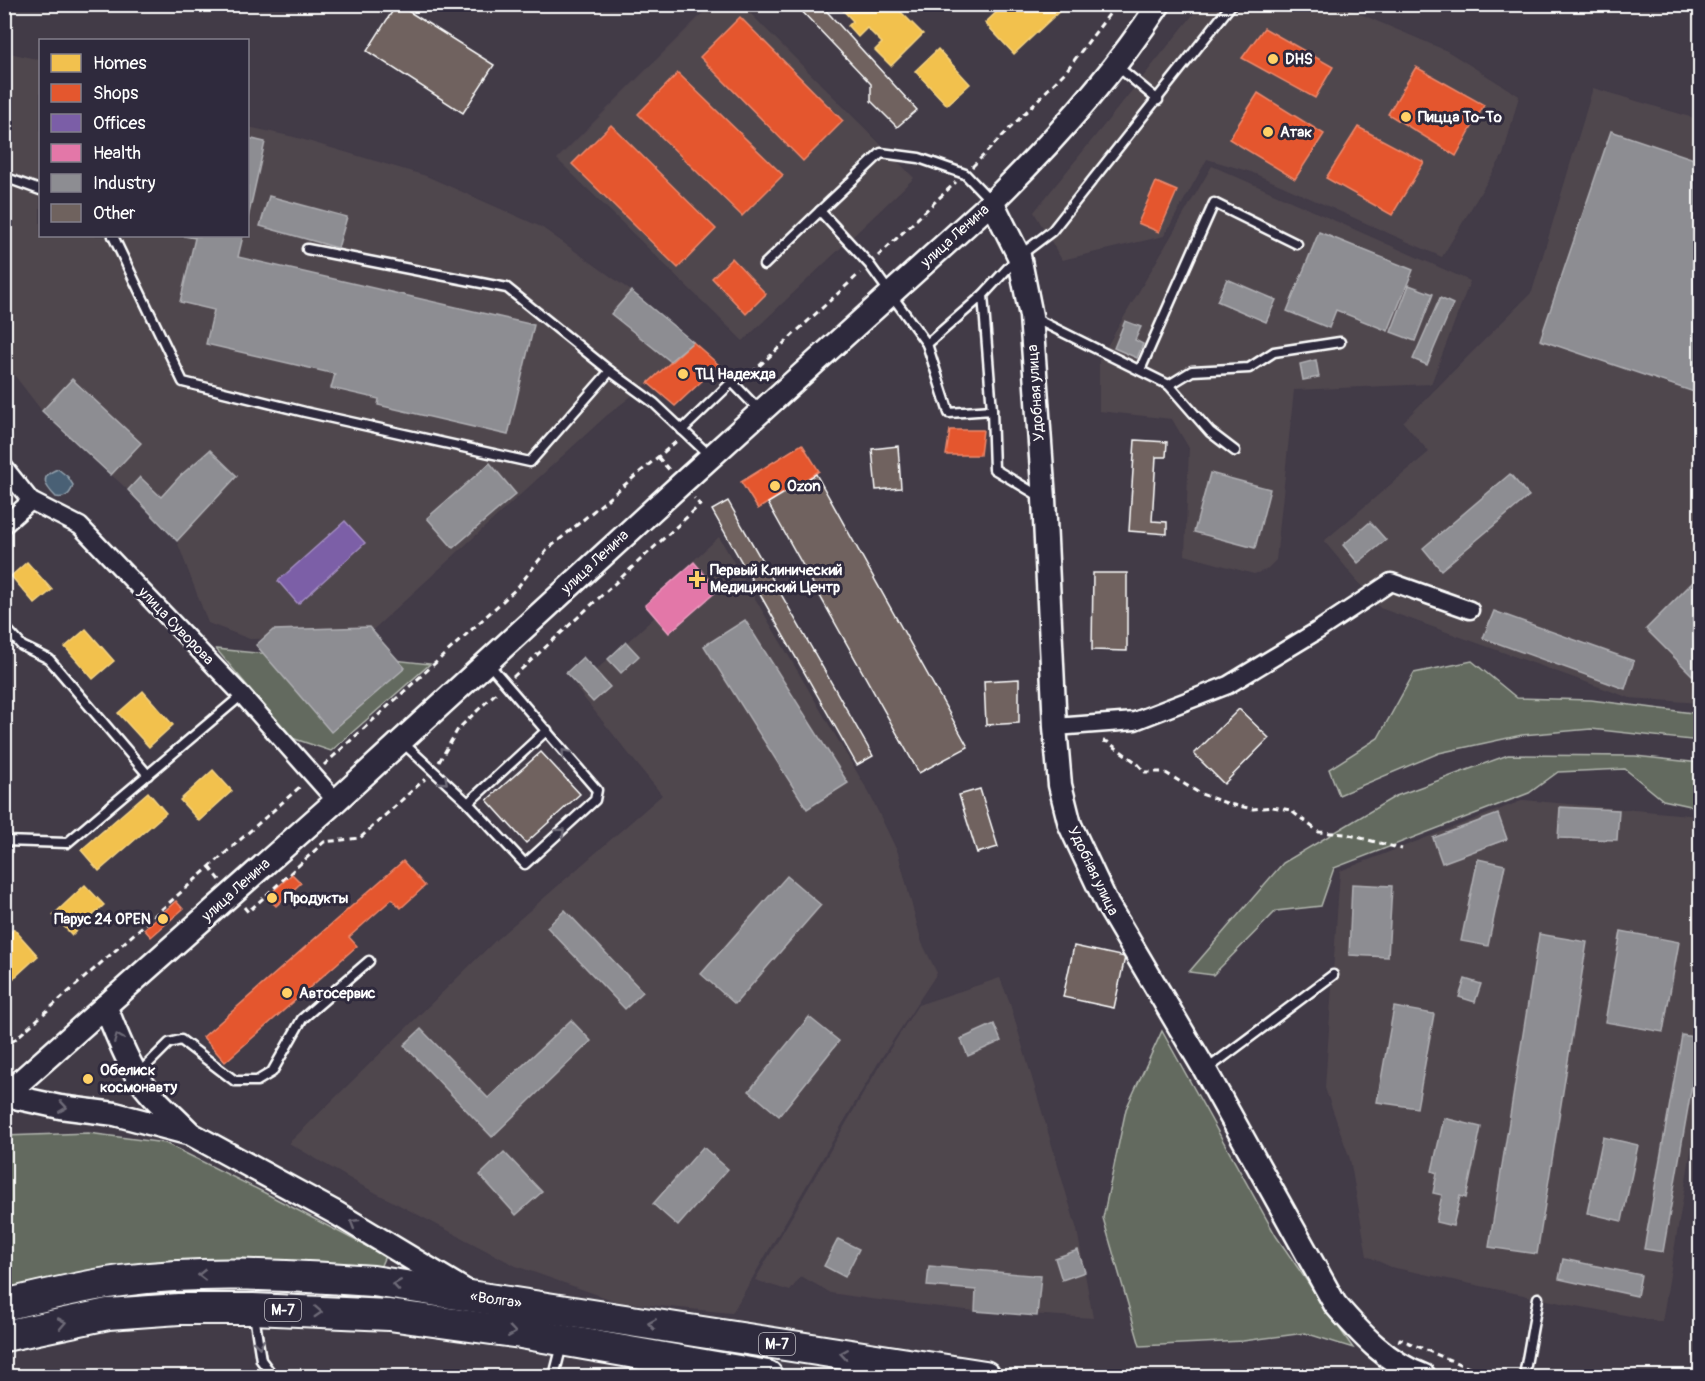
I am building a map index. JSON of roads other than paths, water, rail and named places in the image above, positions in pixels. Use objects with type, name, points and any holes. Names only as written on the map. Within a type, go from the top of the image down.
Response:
[{"type":"highway","name":"«Волга»","points":[[4,1305],[121,1281],[198,1275],[287,1275],[373,1281],[985,1377]]},
{"type":"highway","name":"«Волга»","points":[[4,1336],[108,1314],[178,1309],[253,1309],[389,1315],[563,1341],[762,1376]]},
{"type":"main road","name":"улица Ленина","points":[[5,1095],[336,801],[760,411],[992,202],[1038,157],[1087,103],[1159,4]]},
{"type":"main road","name":"Удобная улица","points":[[992,202],[1019,256],[1031,316],[1044,499],[1055,727],[1060,785],[1070,825],[1107,904],[1205,1070],[1335,1304],[1362,1335],[1380,1350],[1414,1373],[1424,1377]]},
{"type":"main road","points":[[105,1006],[136,1076],[191,1134]]},
{"type":"main road","points":[[115,1114],[126,1108],[132,1101],[137,1090],[136,1076]]},
{"type":"main road","points":[[5,1095],[60,1107],[115,1114],[191,1134],[336,1213],[476,1297]]},
{"type":"street","name":"улица Суворова","points":[[4,467],[31,501],[80,526],[242,695],[336,801]]},
{"type":"street","points":[[4,525],[31,501]]},
{"type":"street","points":[[1055,727],[1135,721],[1228,685],[1317,631],[1391,582],[1470,610]]},
{"type":"lane","points":[[927,345],[983,295],[1019,256],[1052,231],[1232,4]]},
{"type":"lane","points":[[1116,66],[1158,100]]},
{"type":"lane","points":[[764,265],[881,153],[919,158],[964,174],[992,202]]},
{"type":"lane","points":[[4,177],[39,190]]},
{"type":"lane","points":[[1140,370],[1214,203],[1297,244]]},
{"type":"lane","points":[[820,211],[869,264],[927,345],[949,413],[992,410]]},
{"type":"lane","points":[[112,237],[183,382],[305,412],[530,462],[610,371]]},
{"type":"lane","points":[[307,249],[507,288],[610,371],[654,403],[710,457]]},
{"type":"lane","points":[[983,295],[994,469],[1044,499]]},
{"type":"lane","points":[[1031,316],[1169,385],[1210,432],[1235,451]]},
{"type":"lane","points":[[1169,385],[1192,371],[1250,368],[1274,352],[1340,342]]},
{"type":"lane","points":[[684,432],[732,382],[760,411]]},
{"type":"lane","points":[[4,626],[22,646],[49,659],[148,775]]},
{"type":"lane","points":[[401,741],[468,803],[525,864],[579,816],[596,800],[597,790],[487,662]]},
{"type":"lane","points":[[4,841],[67,843],[242,695]]},
{"type":"lane","points":[[468,803],[547,730]]},
{"type":"lane","points":[[136,1076],[169,1043],[181,1040],[235,1081],[257,1081],[272,1072],[302,1019],[369,962]]},
{"type":"lane","points":[[1205,1070],[1333,975]]},
{"type":"lane","points":[[1524,1377],[1538,1298]]},
{"type":"lane","points":[[253,1309],[261,1360],[273,1377]]},
{"type":"lane","points":[[554,1377],[563,1341]]},
{"type":"water","points":[[58,469],[68,477],[73,485],[71,491],[62,497],[56,497],[45,481],[48,475]]},
{"type":"place","name":"DHS","points":[[1273,59]]},
{"type":"place","name":"Пицца То-То","points":[[1406,117]]},
{"type":"place","name":"Атак","points":[[1268,132]]},
{"type":"place","name":"ТЦ Надежда","points":[[683,374]]},
{"type":"place","name":"Ozon","points":[[775,486]]},
{"type":"place","name":"Первый Клинический Медицинский Центр","points":[[697,579]]},
{"type":"place","name":"Продукты","points":[[272,898]]},
{"type":"place","name":"Парус 24 OPEN","points":[[163,919]]},
{"type":"place","name":"Автосервис","points":[[287,993]]},
{"type":"place","name":"Обелиск космонавту","points":[[88,1079]]}]
